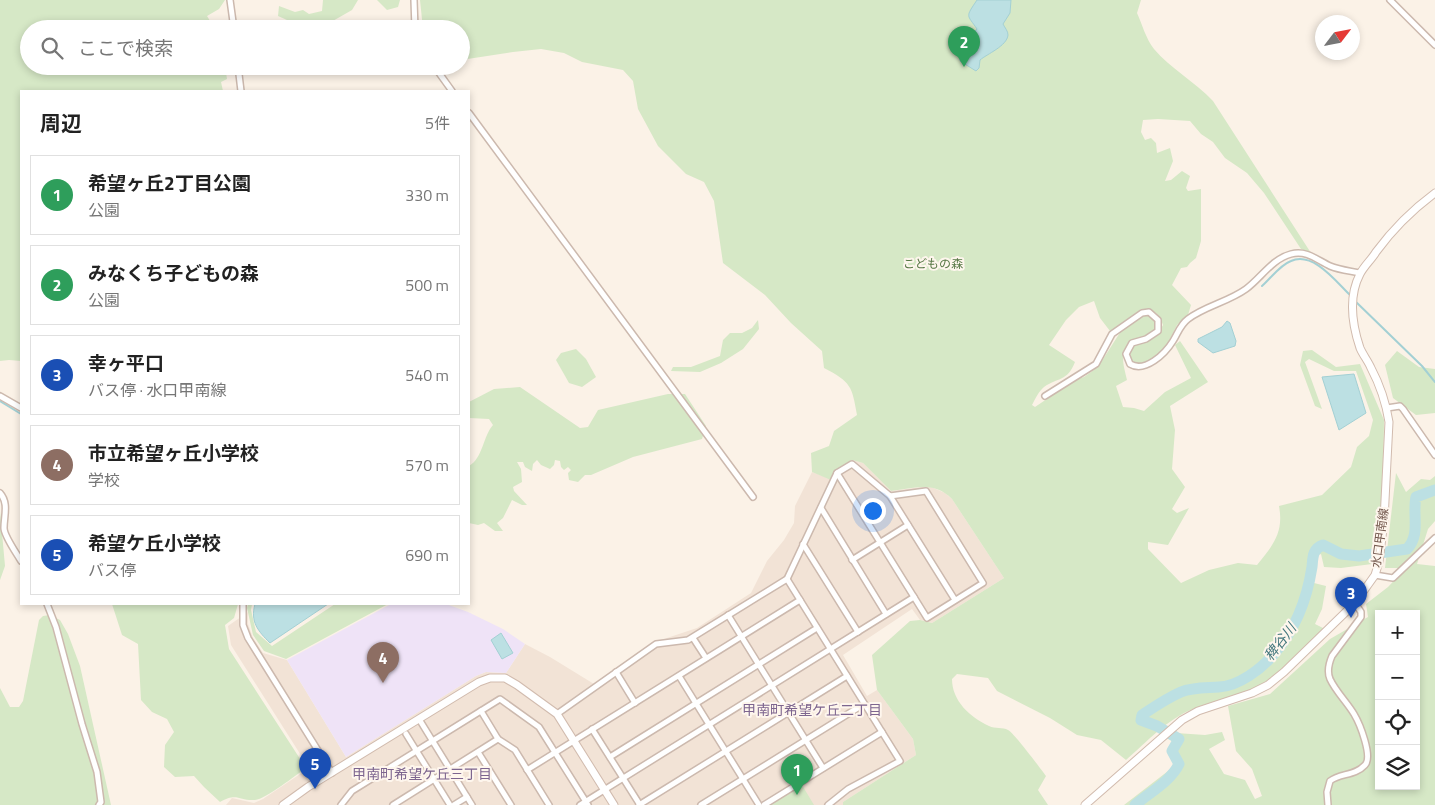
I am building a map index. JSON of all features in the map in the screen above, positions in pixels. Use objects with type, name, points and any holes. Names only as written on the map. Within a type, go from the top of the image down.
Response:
[{"type":"main road","name":"水口甲南線","points":[[1085,805],[1175,725],[1198,711],[1252,693],[1268,685],[1284,672],[1355,603],[1375,575],[1382,541],[1389,427],[1387,408],[1379,384],[1363,354],[1356,334],[1353,322],[1353,299],[1360,273],[1388,236],[1405,218],[1435,193]]},
{"type":"main road","points":[[287,804],[332,773],[479,682],[490,678],[505,678],[557,714],[614,805]]},
{"type":"street","points":[[230,0],[233,20]]},
{"type":"street","points":[[414,0],[415,20]]},
{"type":"street","points":[[1390,0],[1435,45]]},
{"type":"street","points":[[239,75],[241,90]]},
{"type":"street","points":[[440,75],[451,90]]},
{"type":"street","points":[[470,115],[753,497]]},
{"type":"street","points":[[1045,396],[1096,364],[1112,334],[1142,313],[1149,312],[1158,320],[1158,331],[1146,339],[1132,343],[1126,354],[1130,364],[1134,366],[1139,367],[1147,364],[1162,354],[1173,341],[1181,325],[1189,318],[1226,301],[1246,289],[1278,259],[1292,254],[1303,253],[1315,257],[1332,267],[1360,273]]},
{"type":"street","points":[[0,396],[20,407]]},
{"type":"street","points":[[1387,408],[1400,406],[1435,455]]},
{"type":"street","points":[[557,714],[656,644],[693,638],[786,579],[838,473],[852,464],[890,496],[955,600]]},
{"type":"street","points":[[838,473],[927,618],[983,583],[926,491],[890,496]]},
{"type":"street","points":[[0,493],[3,496],[6,511],[4,529],[20,559]]},
{"type":"street","points":[[820,508],[886,614]]},
{"type":"street","points":[[852,560],[908,525]]},
{"type":"street","points":[[1375,575],[1393,578],[1435,538]]},
{"type":"street","points":[[803,544],[858,632]]},
{"type":"street","points":[[786,579],[900,761],[848,789],[828,805]]},
{"type":"street","points":[[580,805],[587,803],[623,778],[914,597]]},
{"type":"street","points":[[528,770],[800,600]]},
{"type":"street","points":[[1328,805],[1327,792],[1330,781],[1352,774],[1368,762],[1368,753],[1356,716],[1329,677],[1329,663],[1332,656],[1361,617],[1361,612],[1355,603]]},
{"type":"street","points":[[47,605],[56,627],[97,772],[101,802],[99,805]]},
{"type":"street","points":[[243,605],[243,626],[248,638],[332,773]]},
{"type":"street","points":[[728,615],[823,768]]},
{"type":"street","points":[[610,757],[817,628]]},
{"type":"street","points":[[693,638],[706,658]]},
{"type":"street","points":[[616,672],[634,703]]},
{"type":"street","points":[[679,676],[759,805]]},
{"type":"street","points":[[592,729],[639,805],[847,676]]},
{"type":"street","points":[[341,805],[352,791],[500,699],[539,726],[587,803]]},
{"type":"street","points":[[701,805],[864,704]]},
{"type":"street","points":[[481,711],[498,739],[515,750],[550,805]]},
{"type":"street","points":[[418,719],[472,805]]},
{"type":"street","points":[[764,805],[882,732]]},
{"type":"street","points":[[406,734],[452,805],[467,797]]},
{"type":"street","points":[[393,805],[498,739]]},
{"type":"street","points":[[478,752],[511,805]]},
{"type":"shaded area","points":[[852,460],[863,463],[891,491],[929,486],[945,493],[952,499],[1004,578],[932,623],[920,620],[912,609],[843,655],[867,696],[877,690],[913,739],[916,755],[843,802],[843,805],[226,805],[232,798],[254,803],[263,799],[309,768],[231,645],[228,626],[248,612],[248,624],[253,638],[263,653],[287,660],[346,757],[476,676],[486,672],[506,673],[525,644],[594,684],[655,642],[697,628],[751,593],[767,561],[784,540],[794,523],[795,506],[812,472],[831,479],[835,471]]},
{"type":"shaded area","points":[[389,605],[449,605],[503,629],[525,644],[506,673],[486,672],[476,676],[346,757],[287,660]]},
{"type":"green space","points":[[0,0],[225,0],[219,9],[207,16],[209,20],[20,20],[20,75],[226,75],[227,79],[221,82],[223,90],[20,90],[20,361],[0,361]]},
{"type":"green space","points":[[323,0],[358,0],[352,10],[334,20],[287,20],[278,16],[279,6],[295,12],[303,10],[309,14],[322,11]]},
{"type":"green space","points":[[377,0],[400,0],[398,7],[387,10]]},
{"type":"green space","name":"こどもの森","points":[[420,0],[1141,0],[1137,13],[1151,45],[1160,56],[1213,101],[1311,253],[1301,249],[1264,193],[1247,173],[1225,158],[1213,142],[1201,134],[1190,121],[1143,120],[1141,132],[1145,140],[1151,138],[1156,143],[1157,153],[1170,148],[1173,161],[1165,181],[1171,180],[1182,171],[1190,176],[1186,188],[1188,191],[1201,189],[1201,241],[1196,258],[1187,267],[1181,268],[1172,285],[1191,305],[1188,315],[1177,325],[1167,345],[1159,354],[1141,365],[1130,360],[1128,351],[1159,332],[1163,325],[1158,314],[1141,309],[1127,321],[1110,331],[1100,318],[1094,301],[1079,307],[1066,320],[1049,345],[1075,362],[1069,373],[1044,387],[1032,405],[1035,407],[1098,367],[1121,331],[1147,314],[1153,317],[1157,325],[1153,334],[1129,341],[1124,351],[1123,360],[1127,380],[1116,386],[1123,407],[1144,411],[1165,392],[1191,378],[1175,345],[1180,341],[1208,382],[1170,406],[1175,430],[1172,469],[1185,487],[1172,509],[1177,513],[1189,508],[1168,545],[1148,542],[1148,549],[1181,583],[1209,570],[1238,563],[1257,565],[1276,538],[1280,524],[1279,506],[1322,495],[1351,467],[1357,447],[1369,436],[1373,420],[1356,371],[1334,371],[1309,359],[1305,362],[1322,409],[1315,406],[1300,365],[1303,351],[1312,350],[1336,367],[1360,364],[1384,420],[1383,507],[1372,564],[1341,568],[1324,567],[1321,554],[1316,556],[1314,583],[1326,586],[1322,609],[1315,624],[1325,629],[1285,667],[1267,681],[1242,693],[1184,713],[1158,732],[1126,760],[1101,740],[1077,735],[1050,718],[997,691],[988,678],[957,674],[952,679],[953,687],[963,707],[975,718],[991,727],[1008,730],[1046,776],[1038,790],[1048,805],[843,805],[843,802],[916,755],[913,739],[877,690],[872,655],[910,621],[920,620],[932,623],[1004,578],[952,499],[945,493],[924,487],[891,491],[863,463],[852,460],[835,471],[831,480],[812,472],[811,453],[829,446],[834,431],[857,415],[854,397],[849,386],[840,377],[824,368],[822,351],[791,323],[765,295],[723,263],[714,201],[704,182],[686,174],[658,146],[638,109],[633,81],[623,70],[582,62],[564,53],[541,49],[470,59],[470,20],[422,20]]},
{"type":"green space","points":[[758,320],[759,329],[743,349],[721,363],[700,372],[671,371],[673,367],[691,367],[720,356],[723,340],[730,333],[742,333],[752,328]]},
{"type":"green space","points":[[576,349],[586,359],[596,377],[582,387],[569,383],[556,360],[561,353]]},
{"type":"green space","points":[[1397,351],[1419,367],[1435,369],[1435,413],[1416,415],[1393,398],[1385,365]]},
{"type":"green space","points":[[520,387],[580,428],[588,427],[598,410],[668,394],[685,394],[706,426],[702,439],[633,457],[591,475],[585,475],[578,482],[569,480],[568,473],[571,470],[568,467],[564,470],[561,467],[560,461],[555,460],[554,465],[550,469],[541,465],[537,460],[533,464],[532,471],[525,467],[523,462],[517,462],[521,469],[522,482],[513,487],[514,491],[527,505],[522,505],[512,500],[503,518],[497,523],[503,531],[495,531],[484,523],[478,525],[470,523],[470,465],[477,458],[493,425],[489,419],[470,418],[470,401],[494,389]]},
{"type":"green space","points":[[1396,473],[1406,492],[1421,479],[1430,480],[1435,476],[1435,521],[1428,529],[1417,564],[1435,566],[1435,805],[1124,805],[1181,761],[1170,738],[1176,733],[1205,735],[1222,732],[1225,740],[1209,749],[1224,774],[1245,780],[1255,799],[1262,796],[1252,769],[1236,751],[1228,706],[1270,694],[1330,639],[1368,617],[1366,604],[1388,587],[1406,568],[1385,568]]},
{"type":"green space","points":[[0,511],[5,566],[0,580]]},
{"type":"green space","points":[[112,605],[238,605],[234,618],[225,625],[229,649],[306,768],[273,791],[255,800],[234,797],[220,802],[194,776],[175,777],[164,767],[165,745],[174,732],[167,719],[152,712],[141,700],[138,644],[122,635]]},
{"type":"green space","points":[[248,605],[252,605],[251,610],[256,632],[272,646],[334,605],[386,605],[286,659],[264,651],[253,635]]},
{"type":"green space","points":[[50,615],[60,620],[68,634],[80,666],[111,805],[0,805],[0,688],[10,707],[19,707],[23,701],[39,620],[43,616]]},
{"type":"green space","points":[[802,785],[814,805],[769,805]]},
{"type":"water","points":[[977,0],[1011,0],[1010,13],[1003,24],[1008,34],[1007,39],[1001,46],[980,60],[979,68],[976,71],[960,61],[964,37],[973,34],[977,29],[971,21],[969,13]]},
{"type":"water","points":[[1227,321],[1230,323],[1236,341],[1235,346],[1213,353],[1198,342],[1198,339],[1222,327]]},
{"type":"water","points":[[1354,374],[1366,413],[1339,430],[1322,377]]},
{"type":"water","points":[[255,605],[327,605],[270,643],[256,626]]},
{"type":"water","points":[[501,633],[513,653],[502,659],[491,640]]},
{"type":"waterway","points":[[1262,286],[1283,265],[1300,259],[1316,264],[1351,296]]},
{"type":"waterway","points":[[1354,300],[1422,366],[1435,382]]},
{"type":"waterway","points":[[0,401],[20,413]]},
{"type":"waterway","name":"稗谷川","points":[[1135,805],[1171,776],[1179,764],[1172,751],[1179,739],[1157,726],[1141,720],[1142,715],[1186,690],[1227,686],[1242,680],[1256,671],[1281,645],[1299,614],[1307,591],[1315,551],[1323,545],[1341,554],[1359,556],[1407,549],[1414,537],[1416,497],[1435,490]]},
{"type":"place","name":"みなくち子どもの森","points":[[964,67]]},
{"type":"place","name":"幸ヶ平口","points":[[1351,618]]},
{"type":"place","name":"市立希望ヶ丘小学校","points":[[383,683]]},
{"type":"place","name":"希望ケ丘小学校","points":[[315,789]]},
{"type":"place","name":"希望ヶ丘2丁目公園","points":[[797,795]]},
{"type":"district","name":"甲南町希望ケ丘二丁目","points":[[812,710]]},
{"type":"district","name":"甲南町希望ケ丘三丁目","points":[[422,774]]}]
